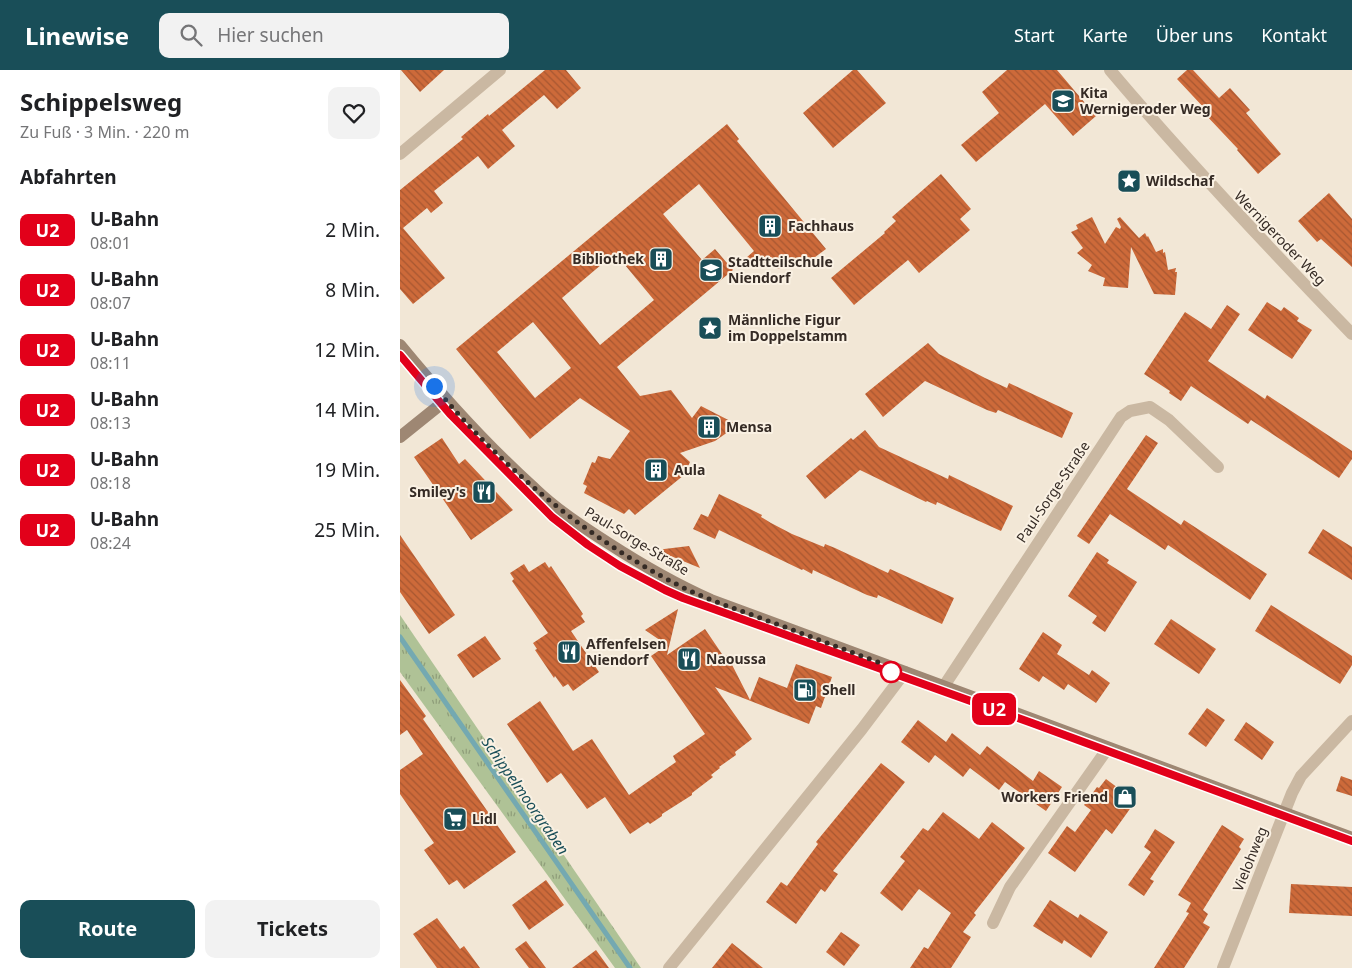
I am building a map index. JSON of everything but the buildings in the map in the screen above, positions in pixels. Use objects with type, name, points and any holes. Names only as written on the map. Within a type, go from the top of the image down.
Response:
[{"type":"street","points":[[400,154],[500,70]]},
{"type":"street","name":"Wernigeroder Weg","points":[[1110,70],[1152,120],[1250,228],[1352,334]]},
{"type":"street","name":"Paul-Sorge-Straße","points":[[400,345],[446,400],[535,490],[574,521],[647,568],[680,586],[711,600],[1352,838]]},
{"type":"street","points":[[400,437],[446,400]]},
{"type":"street","name":"Paul-Sorge-Straße","points":[[944,686],[1121,417],[1130,411],[1150,407],[1169,420],[1218,467]]},
{"type":"street","points":[[669,968],[862,729],[904,672]]},
{"type":"street","name":"Vielohweg","points":[[1223,968],[1292,793],[1301,776],[1352,721]]},
{"type":"street","points":[[993,923],[1010,887],[1108,748]]},
{"type":"green space","points":[[400,615],[641,968],[615,968],[400,672]]},
{"type":"waterway","name":"Schippelmoorgraben","points":[[400,637],[630,968]]},
{"type":"metro line","name":"U2","points":[[400,355],[450,414],[552,517],[588,545],[641,578],[683,598],[1032,723],[1352,841]]},
{"type":"place","name":"Kita Wernigeroder Weg","points":[[1063,101]]},
{"type":"place","name":"Wildschaf","points":[[1129,181]]},
{"type":"place","name":"Fachhaus","points":[[770,226]]},
{"type":"place","name":"Bibliothek","points":[[661,259]]},
{"type":"place","name":"Stadtteilschule Niendorf","points":[[711,270]]},
{"type":"place","name":"Männliche Figur im Doppelstamm","points":[[710,328]]},
{"type":"place","name":"Mensa","points":[[709,427]]},
{"type":"place","name":"Aula","points":[[656,470]]},
{"type":"place","name":"Smiley's","points":[[484,492]]},
{"type":"place","name":"Affenfelsen Niendorf","points":[[569,652]]},
{"type":"place","name":"Naoussa","points":[[689,659]]},
{"type":"place","name":"Shell","points":[[805,690]]},
{"type":"place","name":"Workers Friend","points":[[1125,797]]},
{"type":"place","name":"Lidl","points":[[455,819]]},
{"type":"route","points":[[434,386],[468,425],[535,490],[574,521],[647,568],[711,600],[886,665],[891,672]]}]
